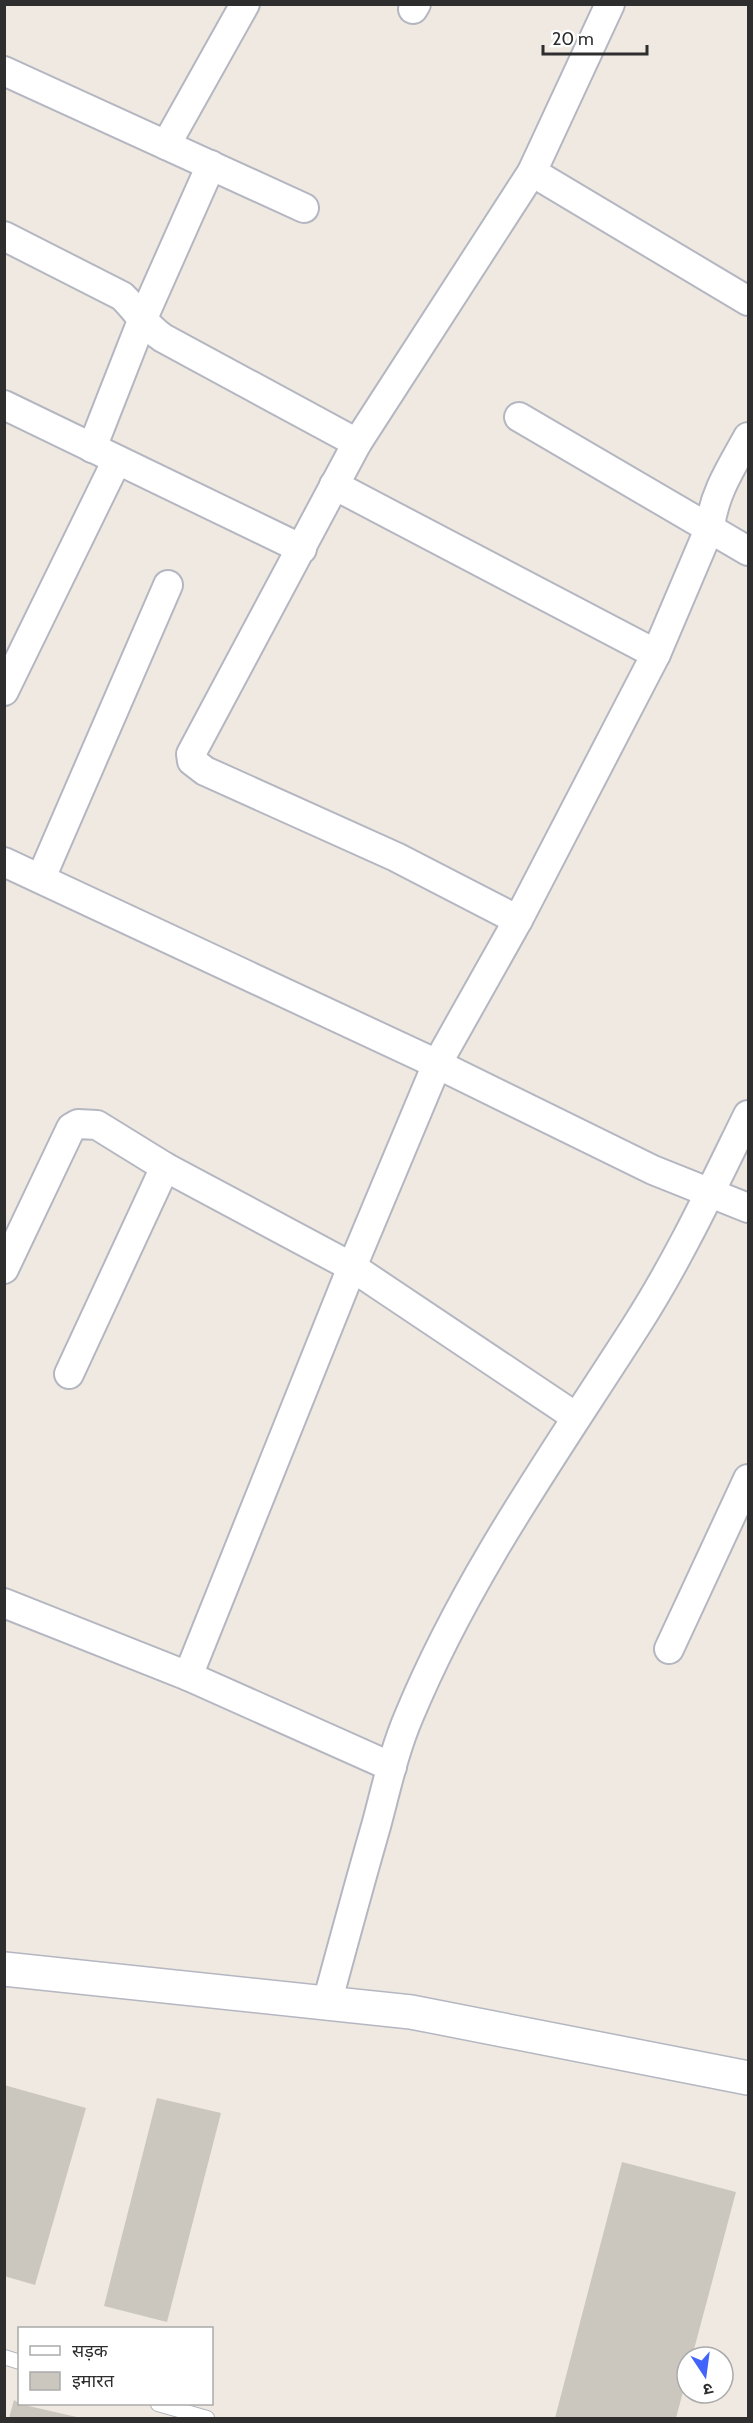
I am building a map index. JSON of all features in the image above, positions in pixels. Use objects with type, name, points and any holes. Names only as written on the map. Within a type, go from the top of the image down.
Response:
[{"type":"street","points":[[166,145],[245,4]]},
{"type":"street","points":[[518,920],[396,856],[205,771],[192,760],[191,754],[357,443],[532,172],[610,4]]},
{"type":"street","points":[[4,71],[304,208]]},
{"type":"street","points":[[92,448],[143,318],[211,165]]},
{"type":"street","points":[[532,172],[748,301]]},
{"type":"street","points":[[4,236],[122,296],[151,329],[163,338],[357,443]]},
{"type":"street","points":[[4,405],[302,549]]},
{"type":"street","points":[[519,417],[748,551]]},
{"type":"street","points":[[188,1676],[352,1268],[437,1065],[518,920],[656,654],[710,527],[712,509],[719,491],[748,437]]},
{"type":"street","points":[[4,691],[117,460]]},
{"type":"street","points":[[334,485],[656,654]]},
{"type":"street","points":[[42,878],[168,585]]},
{"type":"street","points":[[4,862],[437,1065],[653,1170],[748,1208]]},
{"type":"street","points":[[327,2003],[392,1767],[408,1718],[444,1640],[477,1577],[576,1417],[637,1324],[709,1193],[748,1115]]},
{"type":"street","points":[[4,1269],[71,1128],[78,1124],[97,1125],[165,1167],[352,1268],[576,1417]]},
{"type":"street","points":[[69,1374],[165,1167]]},
{"type":"street","points":[[669,1649],[748,1479]]},
{"type":"street","points":[[4,1603],[188,1676],[392,1767]]},
{"type":"street","points":[[4,1969],[411,2012],[748,2078]]},
{"type":"lane","points":[[165,2405],[207,2418]]},
{"type":"building","points":[[4,2085],[86,2108],[35,2285],[4,2276]]},
{"type":"building","points":[[157,2098],[221,2113],[167,2322],[104,2306]]},
{"type":"building","points":[[622,2162],[736,2192],[695,2345],[675,2345],[675,2405],[679,2405],[676,2418],[555,2418]]},
{"type":"building","points":[[14,2400],[18,2405],[81,2418],[9,2418]]}]
